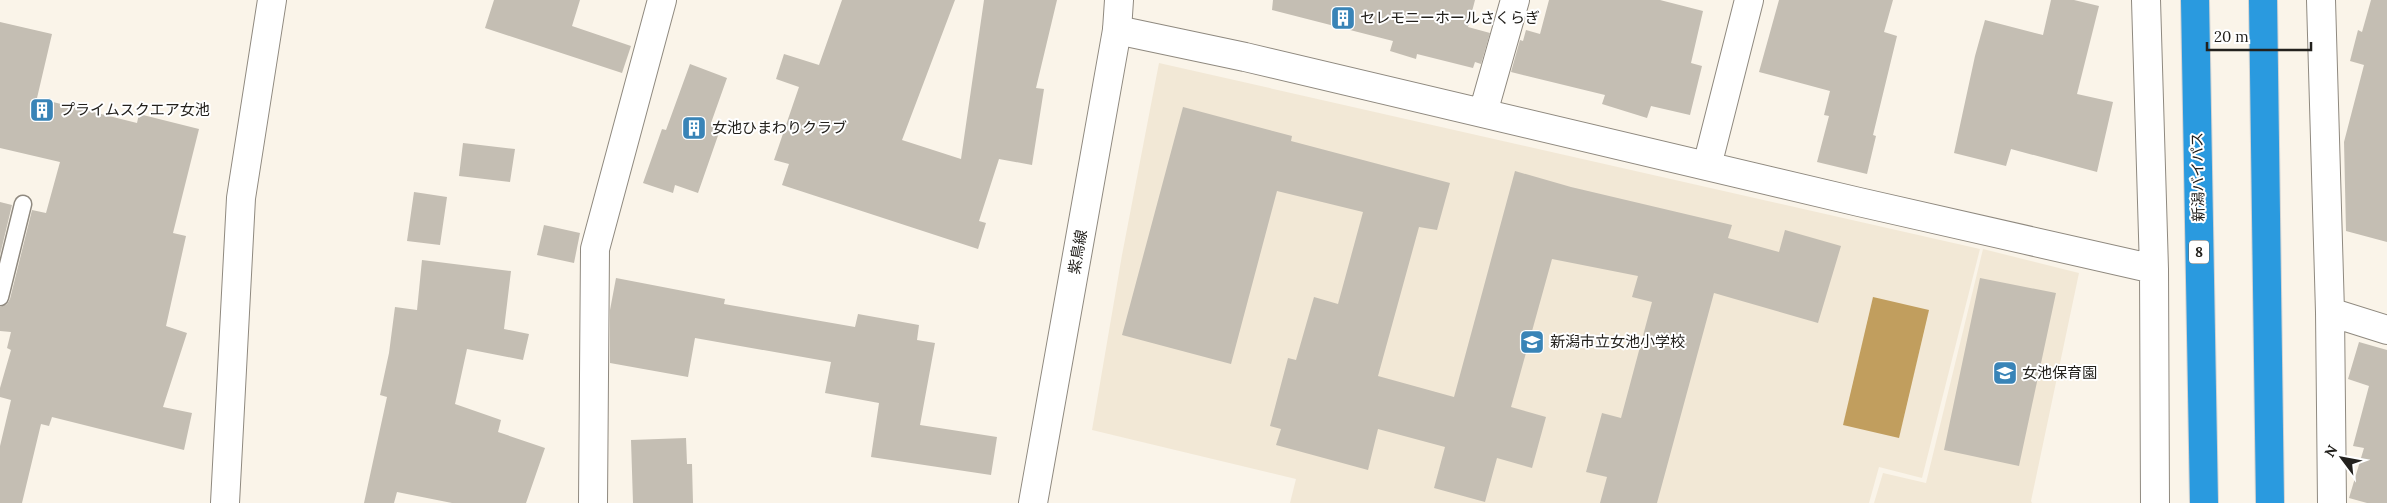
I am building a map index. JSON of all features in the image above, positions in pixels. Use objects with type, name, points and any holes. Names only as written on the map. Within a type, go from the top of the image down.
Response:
[{"type":"highway","name":"新潟バイパス","points":[[2195,0],[2204,503]]},
{"type":"highway","points":[[2263,0],[2270,503]]},
{"type":"street","points":[[225,503],[241,198],[272,0]]},
{"type":"street","points":[[593,503],[594,249],[662,0]]},
{"type":"street","name":"紫鳥線","points":[[1033,503],[1117,30],[1119,0]]},
{"type":"street","points":[[1483,113],[1515,0]]},
{"type":"street","points":[[1707,166],[1749,0]]},
{"type":"street","points":[[2146,0],[2154,268],[2156,503]]},
{"type":"street","points":[[2321,0],[2330,312],[2332,503]]},
{"type":"street","points":[[1117,30],[1245,56],[1707,166],[2154,268]]},
{"type":"street","points":[[2330,312],[2387,330]]},
{"type":"lane","points":[[0,297],[23,204]]},
{"type":"shaded area","name":"新潟市立女池小学校","points":[[1159,63],[1980,249],[1922,478],[1879,467],[1869,503],[1290,503],[1296,479],[1092,430],[1122,255]]},
{"type":"shaded area","name":"女池保育園","points":[[1983,249],[2079,273],[2032,503],[1874,503],[1883,473],[1926,483]]},
{"type":"shaded area","points":[[1873,297],[1929,310],[1899,438],[1843,425]]},
{"type":"building","points":[[494,0],[580,0],[572,26],[631,46],[622,73],[485,28]]},
{"type":"building","points":[[842,0],[955,0],[902,140],[961,159],[984,0],[1057,0],[1036,88],[1044,89],[1032,165],[999,159],[979,221],[986,223],[978,249],[782,185],[789,164],[774,160],[799,87],[776,79],[784,54],[819,65]]},
{"type":"building","points":[[1273,0],[1475,0],[1468,27],[1490,33],[1481,64],[1475,62],[1473,68],[1417,54],[1416,59],[1390,51],[1393,41],[1272,10]]},
{"type":"building","points":[[1549,0],[1660,0],[1703,11],[1691,63],[1702,66],[1690,115],[1651,106],[1647,118],[1602,104],[1605,95],[1511,72],[1520,40],[1523,41],[1526,30],[1540,34]]},
{"type":"building","points":[[1779,0],[1893,0],[1884,32],[1897,36],[1873,135],[1876,136],[1867,174],[1817,162],[1829,116],[1824,115],[1830,91],[1759,72]]},
{"type":"building","points":[[2051,0],[2074,0],[2099,6],[2077,94],[2113,102],[2097,172],[2011,149],[2006,166],[1954,153],[1975,56],[1985,20],[2043,35]]},
{"type":"building","points":[[2371,0],[2387,0],[2387,242],[2346,231],[2344,142],[2364,65],[2350,61],[2358,30],[2362,32]]},
{"type":"building","points":[[0,22],[52,34],[37,98],[137,123],[139,114],[199,129],[173,233],[186,236],[166,326],[187,333],[163,407],[192,413],[184,450],[52,417],[49,426],[41,424],[22,503],[0,503],[0,446],[11,400],[0,397],[0,388],[11,350],[7,348],[11,332],[0,331],[0,307],[7,304],[10,299],[32,210],[46,213],[60,162],[0,148]]},
{"type":"building","name":"女池ひまわりクラブ","points":[[690,64],[727,78],[711,123],[721,127],[698,193],[675,185],[673,193],[643,183],[662,129],[666,130]]},
{"type":"building","points":[[1183,107],[1292,136],[1291,141],[1450,183],[1437,230],[1419,227],[1378,376],[1454,397],[1515,171],[1571,187],[1732,225],[1728,238],[1779,252],[1785,230],[1841,246],[1818,323],[1714,293],[1657,503],[1600,503],[1607,477],[1586,472],[1602,413],[1621,418],[1652,302],[1632,297],[1638,276],[1552,259],[1511,407],[1546,417],[1532,468],[1497,458],[1485,502],[1434,488],[1445,447],[1378,429],[1368,470],[1276,445],[1281,429],[1270,426],[1288,358],[1296,360],[1314,297],[1338,304],[1363,212],[1277,191],[1231,364],[1122,335]]},
{"type":"building","points":[[463,143],[515,149],[510,182],[459,176]]},
{"type":"building","points":[[414,192],[447,197],[440,245],[407,241]]},
{"type":"building","points":[[0,202],[12,205],[0,255]]},
{"type":"building","points":[[544,225],[580,233],[574,263],[537,255]]},
{"type":"building","points":[[422,260],[511,271],[504,329],[529,334],[523,360],[467,349],[455,404],[501,420],[498,432],[545,448],[526,503],[452,503],[397,492],[394,503],[364,503],[387,397],[380,395],[389,353],[395,307],[417,310]]},
{"type":"building","points":[[616,278],[725,299],[724,304],[855,327],[858,314],[919,325],[917,340],[935,343],[920,425],[997,437],[991,475],[871,457],[879,403],[825,393],[831,362],[695,338],[688,377],[610,363],[610,310]]},
{"type":"building","points":[[1980,278],[2056,293],[2019,466],[1944,450]]},
{"type":"building","points":[[2359,342],[2387,350],[2387,503],[2367,503],[2349,498],[2364,448],[2353,446],[2369,386],[2348,379]]},
{"type":"building","points":[[686,438],[687,464],[692,464],[693,503],[633,503],[631,440]]},
{"type":"place","name":"セレモニーホールさくらぎ","points":[[1343,18]]},
{"type":"place","name":"プライムスクエア女池","points":[[42,110]]},
{"type":"place","name":"女池ひまわりクラブ","points":[[694,128]]},
{"type":"place","name":"新潟市立女池小学校","points":[[1532,342]]},
{"type":"place","name":"女池保育園","points":[[2005,373]]}]
